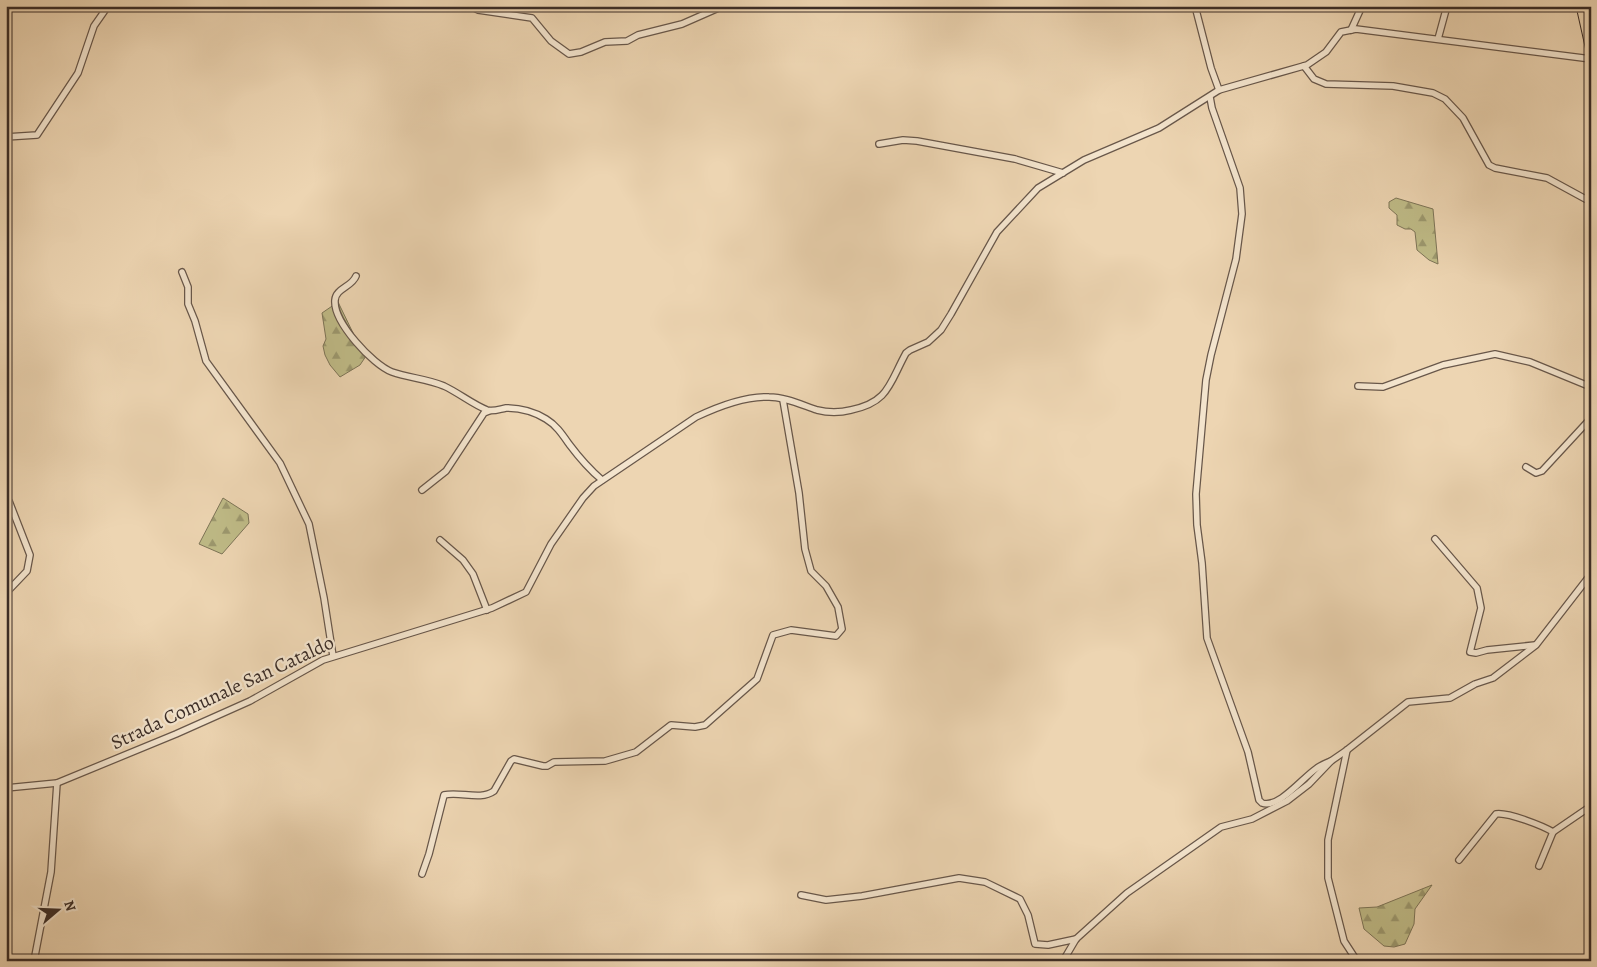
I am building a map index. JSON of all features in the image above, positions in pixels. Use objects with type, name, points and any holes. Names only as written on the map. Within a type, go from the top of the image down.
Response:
[{"type":"main road","points":[[1580,6],[1591,57]]},
{"type":"street","points":[[6,137],[37,135],[78,73],[94,26],[108,6]]},
{"type":"street","points":[[470,6],[478,10],[532,18],[551,41],[569,54],[581,52],[605,42],[627,41],[638,35],[682,24],[723,6]]},
{"type":"street","points":[[1195,6],[1208,58],[1219,90]]},
{"type":"street","points":[[1351,30],[1362,6]]},
{"type":"street","points":[[1438,39],[1447,6]]},
{"type":"street","points":[[1351,30],[1356,29],[1591,57]]},
{"type":"street","name":"Strada Comunale San Cataldo","points":[[6,788],[57,783],[250,701],[323,660],[487,610],[526,592],[556,537],[583,498],[602,480],[696,417],[708,411],[746,399],[770,397],[828,413],[868,406],[884,394],[906,353],[928,342],[940,330],[998,232],[1038,188],[1084,160],[1159,128],[1219,90],[1304,66],[1326,52],[1341,32],[1351,30]]},
{"type":"street","points":[[1304,66],[1314,79],[1326,84],[1394,86],[1445,98],[1463,118],[1489,165],[1495,168],[1547,178],[1591,202]]},
{"type":"street","points":[[1210,97],[1212,108],[1240,188],[1242,214],[1236,259],[1210,356],[1206,380],[1196,494],[1197,525],[1208,638],[1248,752],[1259,800],[1262,803],[1271,804],[1280,800],[1317,767],[1331,761],[1347,750],[1408,702],[1450,698],[1475,684],[1493,678],[1536,645],[1591,574]]},
{"type":"street","points":[[879,144],[903,140],[917,141],[1015,159],[1063,173]]},
{"type":"street","points":[[182,272],[188,287],[188,304],[195,321],[206,361],[280,463],[309,524],[324,598],[333,656]]},
{"type":"street","points":[[356,276],[354,280],[337,294],[334,302],[347,330],[360,347],[378,364],[391,372],[442,385],[489,411]]},
{"type":"street","points":[[1358,386],[1382,387],[1442,365],[1495,354],[1530,362],[1591,387]]},
{"type":"street","points":[[422,874],[444,795],[482,796],[491,794],[494,792],[511,760],[514,759],[543,766],[554,762],[605,761],[636,752],[671,725],[705,726],[757,679],[773,635],[791,630],[836,636],[842,629],[838,606],[826,586],[811,571],[805,549],[799,493],[783,400]]},
{"type":"street","points":[[422,490],[446,472],[484,413],[505,408],[527,410],[547,420],[561,432],[569,445],[602,480]]},
{"type":"street","points":[[1526,467],[1536,473],[1542,471],[1591,418]]},
{"type":"street","points":[[6,498],[9,501],[30,556],[27,571],[6,593]]},
{"type":"street","points":[[1436,539],[1476,588],[1482,608],[1470,652],[1476,653],[1487,650],[1536,645]]},
{"type":"street","points":[[440,540],[463,560],[473,574],[487,610]]},
{"type":"street","points":[[1347,750],[1328,840],[1328,878],[1344,941],[1357,961]]},
{"type":"street","points":[[1063,961],[1076,938],[1127,893],[1221,828],[1252,819],[1287,801],[1309,784],[1331,761]]},
{"type":"street","points":[[34,961],[51,872],[57,783]]},
{"type":"street","points":[[1539,866],[1553,832],[1591,806]]},
{"type":"street","points":[[1459,860],[1496,814],[1501,813],[1515,817],[1553,832]]},
{"type":"street","points":[[800,895],[826,900],[862,896],[960,878],[985,882],[1020,899],[1028,915],[1035,944],[1048,945],[1076,938]]},
{"type":"green space","points":[[1396,198],[1433,209],[1438,264],[1429,260],[1417,250],[1415,232],[1397,225],[1397,215],[1389,208],[1389,202]]},
{"type":"green space","points":[[338,302],[355,337],[368,353],[360,365],[340,377],[330,365],[325,355],[323,346],[326,339],[322,313]]},
{"type":"green space","points":[[223,498],[248,514],[249,523],[222,554],[199,544]]},
{"type":"green space","points":[[1432,885],[1415,909],[1414,924],[1405,944],[1394,947],[1384,946],[1364,929],[1359,908],[1377,907]]}]
